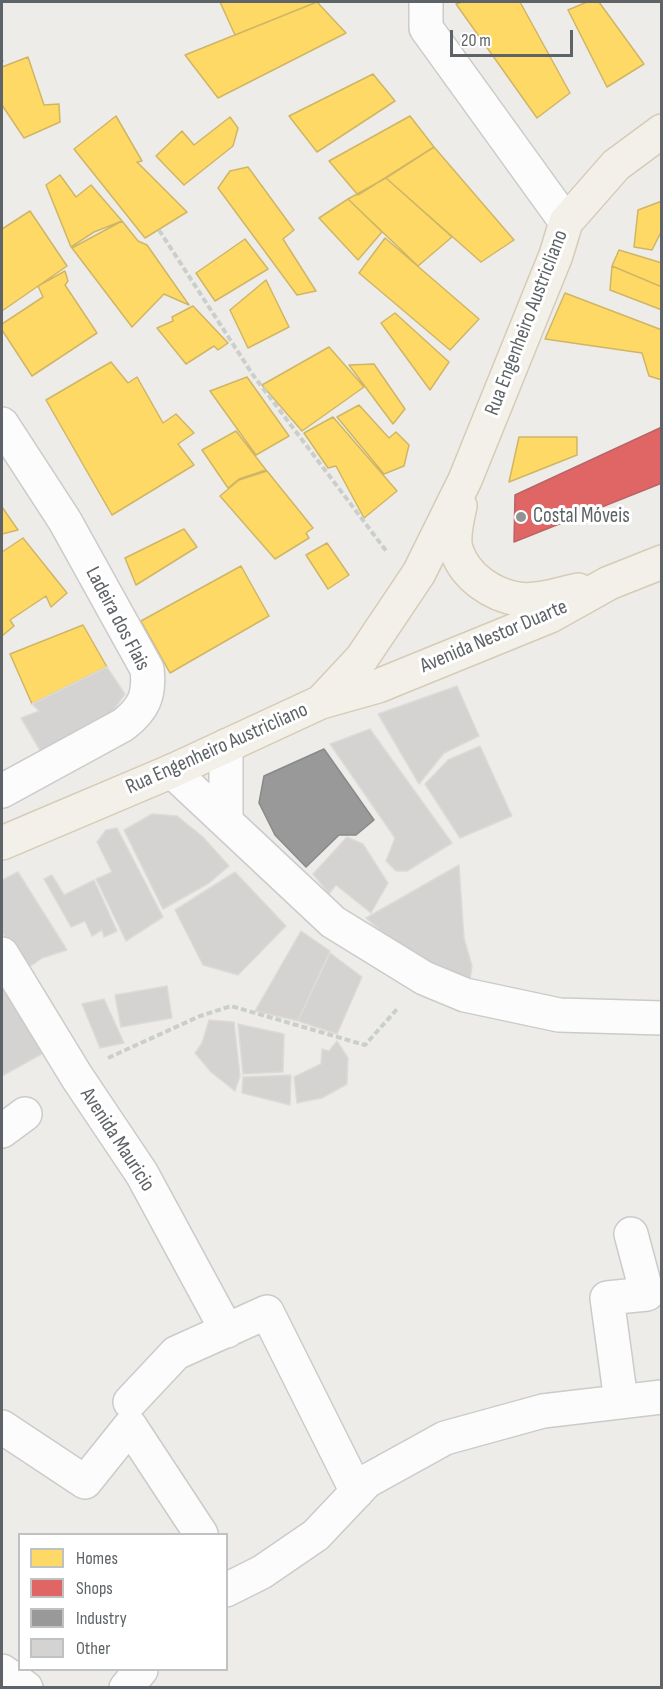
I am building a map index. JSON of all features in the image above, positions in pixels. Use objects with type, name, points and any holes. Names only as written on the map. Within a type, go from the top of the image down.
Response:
[{"type":"main road","name":"Rua Engenheiro Austricliano","points":[[2,843],[172,771],[321,702],[362,658],[411,585],[465,480],[556,255],[566,222],[616,165],[662,131]]},
{"type":"main road","name":"Rua Engenheiro Austricliano","points":[[465,480],[456,522],[456,551],[468,573],[490,589],[518,599],[543,597],[609,583]]},
{"type":"main road","name":"Avenida Nestor Duarte","points":[[321,702],[378,686],[540,621],[609,583],[662,562]]},
{"type":"street","points":[[426,2],[426,28],[566,222]]},
{"type":"street","name":"Ladeira dos Flais","points":[[2,424],[70,531],[147,669],[149,686],[146,702],[135,716],[123,725],[2,791]]},
{"type":"street","points":[[226,746],[226,821]]},
{"type":"street","points":[[172,771],[333,922],[424,978],[465,995],[559,1015],[662,1018]]},
{"type":"street","name":"Avenida Mauricio","points":[[2,954],[77,1077],[142,1174],[227,1331]]},
{"type":"street","points":[[621,1401],[607,1298],[647,1294],[631,1234]]},
{"type":"street","points":[[130,1402],[176,1353],[267,1312],[357,1492]]},
{"type":"street","points":[[229,1584],[262,1572],[316,1535],[367,1481],[445,1438],[543,1411],[662,1397]]},
{"type":"street","points":[[2,1427],[86,1482],[130,1426],[200,1533]]},
{"type":"street","points":[[2,1671],[26,1688]]},
{"type":"street","points":[[126,1688],[140,1671]]},
{"type":"path","points":[[159,230],[253,375],[411,585]]},
{"type":"path","points":[[77,1077],[97,1063],[200,1016],[231,1006],[365,1045],[424,978]]},
{"type":"building: Homes","points":[[220,2],[317,2],[235,35]]},
{"type":"building: Homes","points":[[317,2],[346,33],[218,98],[185,55]]},
{"type":"building: Homes","points":[[462,2],[520,2],[570,93],[537,118],[456,4]]},
{"type":"building: Homes","points":[[587,2],[599,2],[644,64],[607,87],[568,10]]},
{"type":"building: Homes","points":[[28,57],[44,105],[59,104],[60,122],[24,138],[2,105],[2,67]]},
{"type":"building: Homes","points":[[373,74],[395,101],[317,152],[289,116]]},
{"type":"building: Homes","points":[[116,116],[142,161],[137,162],[187,212],[145,238],[74,149]]},
{"type":"building: Homes","points":[[410,116],[434,147],[358,195],[329,161]]},
{"type":"building: Homes","points":[[230,117],[238,128],[233,146],[184,185],[156,156],[182,131],[194,145]]},
{"type":"building: Homes","points":[[434,147],[514,240],[481,262],[386,178]]},
{"type":"building: Homes","points":[[248,167],[294,230],[283,239],[316,291],[297,295],[218,188],[230,171]]},
{"type":"building: Homes","points":[[60,175],[76,197],[91,185],[122,221],[94,232],[71,247],[46,185]]},
{"type":"building: Homes","points":[[386,178],[452,237],[418,266],[348,199]]},
{"type":"building: Homes","points":[[348,199],[382,232],[358,260],[319,218]]},
{"type":"building: Homes","points":[[662,201],[662,230],[652,250],[634,247],[638,210]]},
{"type":"building: Homes","points":[[30,211],[67,266],[2,311],[2,229]]},
{"type":"building: Homes","points":[[122,221],[138,241],[147,245],[189,305],[164,294],[132,327],[72,248]]},
{"type":"building: Homes","points":[[385,238],[479,319],[450,350],[359,273]]},
{"type":"building: Homes","points":[[245,239],[268,269],[215,301],[196,273]]},
{"type":"building: Homes","points":[[619,250],[662,263],[662,287],[612,266]]},
{"type":"building: Homes","points":[[612,266],[662,287],[662,310],[610,290]]},
{"type":"building: Homes","points":[[65,271],[68,281],[65,285],[97,333],[32,376],[2,330],[2,324],[43,297],[38,286]]},
{"type":"building: Homes","points":[[266,280],[289,327],[248,348],[230,310]]},
{"type":"building: Homes","points":[[565,293],[662,330],[662,380],[649,376],[642,353],[545,339]]},
{"type":"building: Homes","points":[[193,306],[228,343],[218,350],[214,346],[186,364],[157,328],[173,321],[172,317]]},
{"type":"building: Homes","points":[[395,313],[449,362],[430,390],[381,323]]},
{"type":"building: Homes","points":[[329,347],[364,387],[302,431],[262,385]]},
{"type":"building: Homes","points":[[111,362],[128,383],[137,377],[163,423],[176,414],[194,433],[178,444],[194,465],[112,515],[46,400]]},
{"type":"building: Homes","points":[[374,364],[405,409],[393,424],[349,365]]},
{"type":"building: Homes","points":[[247,377],[289,436],[256,455],[210,391]]},
{"type":"building: Homes","points":[[359,405],[389,438],[396,432],[409,445],[404,466],[384,474],[337,417]]},
{"type":"building: Homes","points":[[333,417],[397,491],[364,518],[336,466],[328,468],[304,433]]},
{"type":"building: Homes","points":[[236,431],[266,470],[239,479],[228,488],[202,450]]},
{"type":"building: Homes","points":[[519,437],[577,437],[577,455],[509,482]]},
{"type":"building: Homes","points":[[267,471],[313,528],[306,533],[309,538],[275,559],[220,496],[239,480]]},
{"type":"building: Homes","points":[[2,507],[18,530],[2,534]]},
{"type":"building: Homes","points":[[184,529],[197,547],[136,585],[125,558]]},
{"type":"building: Homes","points":[[23,538],[67,593],[51,607],[46,596],[10,620],[14,626],[2,636],[2,552]]},
{"type":"building: Homes","points":[[327,543],[349,575],[328,589],[306,555]]},
{"type":"building: Homes","points":[[241,566],[269,616],[170,673],[141,621]]},
{"type":"building: Homes","points":[[83,625],[107,667],[32,704],[10,654]]},
{"type":"building: Shops","points":[[662,427],[662,483],[514,542],[515,495]]},
{"type":"building: Industry","points":[[324,749],[374,820],[356,835],[339,835],[306,867],[275,835],[259,803],[264,776]]},
{"type":"building: Other","points":[[107,667],[125,694],[108,718],[44,757],[21,718],[39,711],[32,704]]},
{"type":"building: Other","points":[[457,686],[479,736],[444,753],[419,784],[378,714]]},
{"type":"building: Other","points":[[370,729],[452,843],[407,871],[396,871],[386,861],[395,838],[330,744]]},
{"type":"building: Other","points":[[480,746],[512,816],[460,838],[425,784],[448,760]]},
{"type":"building: Other","points":[[152,814],[177,816],[203,837],[229,866],[209,883],[163,909],[124,830]]},
{"type":"building: Other","points":[[117,828],[163,917],[126,941],[96,879],[112,872],[97,842],[106,830]]},
{"type":"building: Other","points":[[347,837],[363,844],[388,883],[371,913],[336,885],[329,894],[313,874]]},
{"type":"building: Other","points":[[459,865],[464,938],[472,966],[470,980],[414,960],[366,918]]},
{"type":"building: Other","points":[[18,872],[67,950],[42,958],[25,970],[2,932],[2,880]]},
{"type":"building: Other","points":[[235,872],[286,926],[238,975],[203,965],[175,910]]},
{"type":"building: Other","points":[[52,875],[64,895],[94,880],[117,931],[104,937],[102,930],[92,936],[85,921],[71,927],[44,879]]},
{"type":"building: Other","points":[[301,931],[330,951],[298,1021],[255,1011]]},
{"type":"building: Other","points":[[330,953],[362,977],[337,1034],[298,1021]]},
{"type":"building: Other","points":[[2,985],[47,1051],[2,1076]]},
{"type":"building: Other","points":[[167,986],[172,1018],[121,1027],[115,995]]},
{"type":"building: Other","points":[[104,999],[124,1043],[100,1048],[82,1004]]},
{"type":"building: Other","points":[[209,1020],[234,1022],[240,1076],[235,1091],[211,1072],[195,1053],[202,1043]]},
{"type":"building: Other","points":[[238,1024],[284,1034],[283,1072],[243,1074]]},
{"type":"building: Other","points":[[337,1041],[348,1058],[347,1084],[322,1098],[297,1103],[294,1077],[321,1064],[322,1049],[329,1051]]},
{"type":"building: Other","points":[[291,1075],[290,1105],[242,1093],[243,1077]]},
{"type":"place","name":"Costal Móveis","points":[[521,517]]}]
